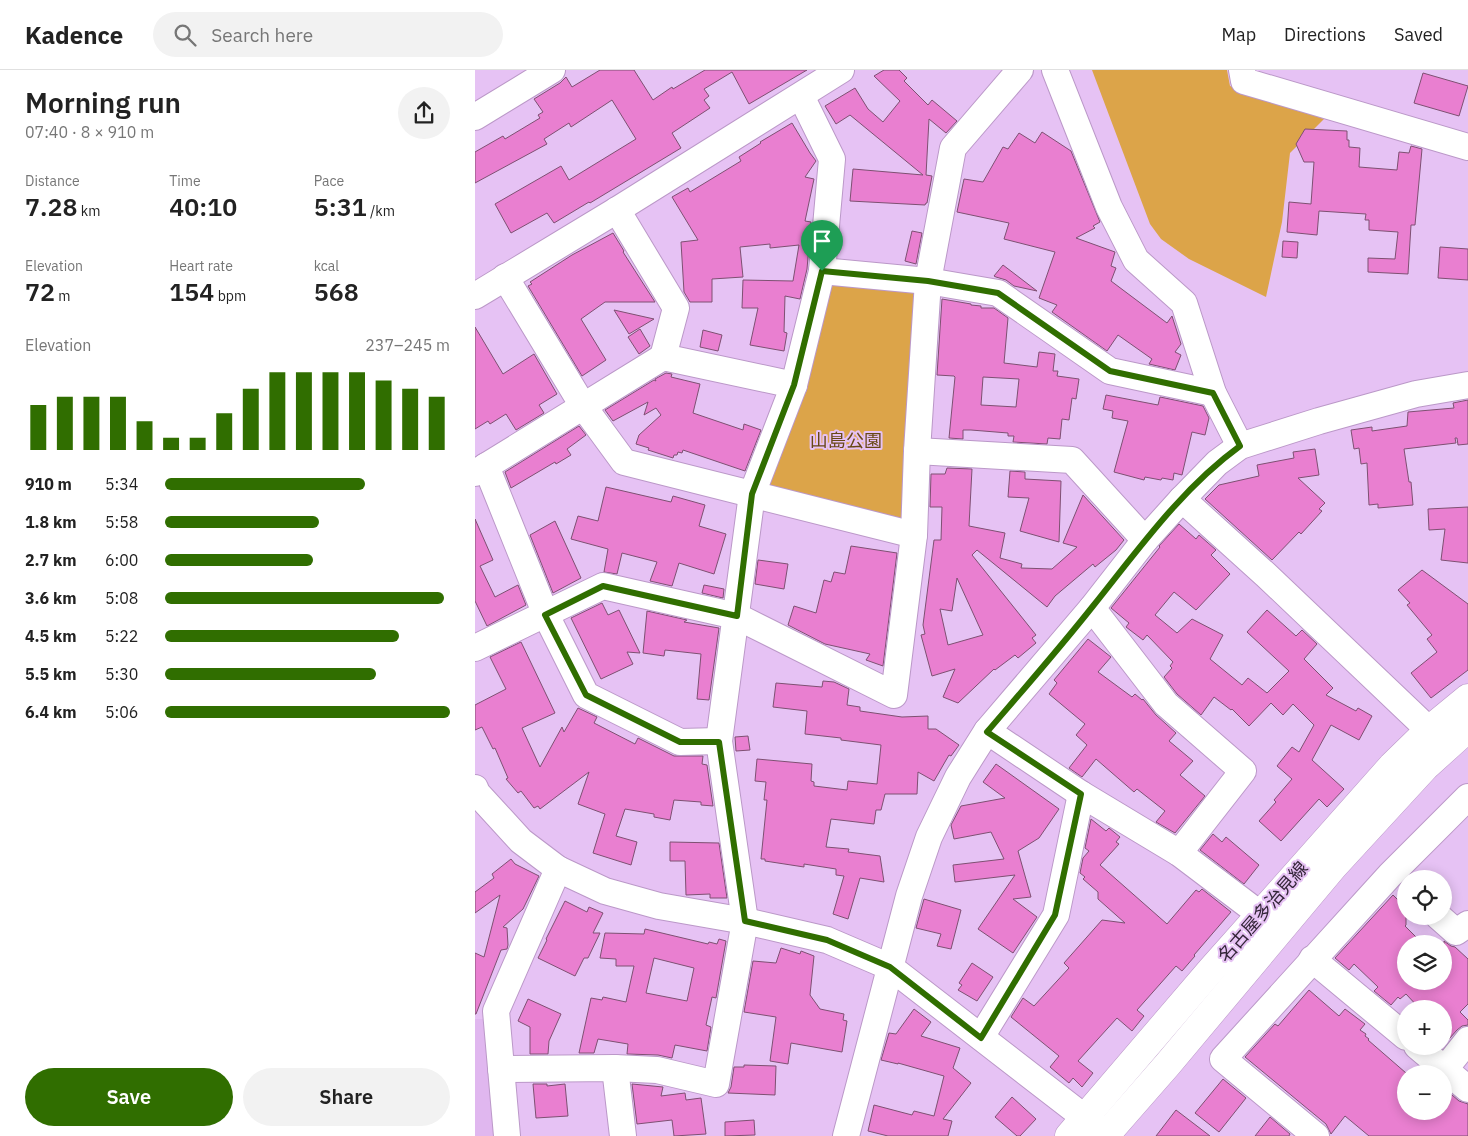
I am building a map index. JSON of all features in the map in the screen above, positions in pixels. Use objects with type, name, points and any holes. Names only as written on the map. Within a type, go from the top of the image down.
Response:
[{"type":"main road","name":"名古屋多治見線","points":[[1077,1126],[1211,970],[1385,773],[1429,730],[1468,698]]},
{"type":"main road","name":"名古屋多治見線","points":[[1106,1135],[1181,1049],[1333,867],[1425,767],[1468,728]]},
{"type":"street","points":[[475,116],[552,70]]},
{"type":"street","points":[[475,296],[841,70]]},
{"type":"street","points":[[475,648],[603,586],[737,616],[894,695],[914,535],[917,451],[928,281],[953,148],[1020,70]]},
{"type":"street","points":[[1055,70],[1109,207],[1135,260],[1184,303],[1213,393],[1240,446]]},
{"type":"street","points":[[1242,70],[1244,81],[1468,147]]},
{"type":"street","points":[[501,1069],[615,1068],[657,1070],[716,1084],[745,921],[719,742],[752,494],[794,385],[822,271],[832,158],[801,96]]},
{"type":"street","points":[[617,210],[676,308],[663,357]]},
{"type":"street","points":[[822,271],[928,281],[998,293],[1110,371],[1213,393]]},
{"type":"street","points":[[505,277],[583,406],[624,462],[914,535]]},
{"type":"street","points":[[719,742],[680,742],[586,695],[545,615],[481,470],[663,357],[794,385]]},
{"type":"street","points":[[846,1136],[909,896],[929,837],[958,777],[987,732],[1092,608],[1145,540],[1217,463],[1240,446],[1319,421],[1416,394],[1468,385]]},
{"type":"street","points":[[917,451],[1072,460],[1145,540]]},
{"type":"street","points":[[1182,499],[1273,582],[1429,730]]},
{"type":"street","points":[[1092,608],[1166,704],[1243,772],[1179,853]]},
{"type":"street","points":[[987,732],[1081,794],[1179,853],[1261,915]]},
{"type":"street","points":[[476,792],[521,841],[558,869],[605,891],[659,906],[745,921],[827,940],[890,967],[981,1038],[1077,1126],[1106,1135]]},
{"type":"street","points":[[981,1038],[1055,915],[1081,794]]},
{"type":"street","points":[[1408,870],[1468,797]]},
{"type":"street","points":[[507,1136],[501,1069],[486,1012],[558,869]]},
{"type":"street","points":[[1316,1136],[1223,1059],[1312,959],[1397,883]]},
{"type":"street","points":[[1448,925],[1456,932],[1468,924]]},
{"type":"street","points":[[1312,959],[1397,1030]]},
{"type":"street","points":[[1448,1065],[1468,1040]]},
{"type":"street","points":[[1428,1055],[1440,1065]]},
{"type":"street","points":[[615,1068],[623,1136]]},
{"type":"street","points":[[1452,1075],[1468,1089]]},
{"type":"shaded area","points":[[475,1019],[484,1019],[494,1136],[475,1136]]},
{"type":"green space","points":[[1092,70],[1227,70],[1230,86],[1324,119],[1290,153],[1282,222],[1266,297],[1189,259],[1161,239],[1150,224]]},
{"type":"green space","name":"山島公園","points":[[823,281],[915,288],[904,513],[899,520],[763,485]]},
{"type":"building","points":[[600,70],[634,70],[653,100],[672,87],[673,89],[705,70],[807,70],[749,104],[732,72],[704,89],[709,96],[704,100],[710,108],[672,133],[681,148],[554,223],[547,213],[511,233],[495,204],[561,166],[569,180],[636,139],[612,100],[571,127],[569,123],[544,139],[547,144],[475,183],[475,152],[503,136],[505,139],[540,118],[538,115],[543,112],[534,99],[560,83],[566,77],[572,87]]},
{"type":"building","points":[[884,70],[899,70],[907,78],[904,81],[928,105],[932,100],[957,121],[946,133],[929,119],[926,175],[932,176],[925,205],[850,201],[853,169],[923,175],[850,115],[836,124],[825,106],[855,88],[868,109],[883,122],[900,101],[874,76]]},
{"type":"building","points":[[1423,73],[1468,86],[1459,116],[1414,103]]},
{"type":"building","points":[[792,123],[816,161],[805,177],[814,179],[805,221],[811,222],[807,269],[800,299],[785,296],[784,332],[787,333],[784,351],[750,345],[758,308],[742,308],[743,280],[793,281],[799,245],[770,248],[770,244],[740,247],[743,277],[712,279],[712,302],[690,302],[684,292],[681,242],[698,240],[672,197],[688,188],[690,192],[741,161],[739,157]]},
{"type":"building","points":[[1305,129],[1347,131],[1349,147],[1360,148],[1359,167],[1397,170],[1399,152],[1409,153],[1411,146],[1422,149],[1415,225],[1411,225],[1408,274],[1368,272],[1368,258],[1395,259],[1398,232],[1369,230],[1369,220],[1365,220],[1366,214],[1319,211],[1317,235],[1287,232],[1289,202],[1311,204],[1314,162],[1304,162],[1296,144]]},
{"type":"building","points":[[1042,132],[1071,151],[1100,222],[1093,226],[1095,228],[1076,238],[1115,252],[1111,266],[1116,268],[1111,281],[1167,323],[1172,316],[1181,344],[1175,352],[1181,355],[1175,370],[1149,364],[1152,359],[1118,335],[1107,351],[1052,312],[1057,305],[1039,298],[1055,252],[1004,239],[1009,223],[957,212],[964,179],[983,182],[1003,147],[1008,149],[1019,133],[1035,143]]},
{"type":"building","points":[[912,231],[922,233],[916,264],[905,261]]},
{"type":"building","points":[[613,233],[655,302],[605,302],[581,319],[606,360],[582,376],[528,286],[532,284],[530,282],[572,255]]},
{"type":"building","points":[[1283,241],[1298,242],[1297,258],[1282,257]]},
{"type":"building","points":[[1440,247],[1468,249],[1468,280],[1438,278]]},
{"type":"building","points":[[1003,265],[1037,291],[1014,286],[1006,280],[994,276]]},
{"type":"building","points":[[942,299],[981,306],[981,308],[994,308],[1008,318],[1004,363],[1037,367],[1039,352],[1055,354],[1053,371],[1058,371],[1057,376],[1079,379],[1076,399],[1072,398],[1069,420],[1062,419],[1060,439],[1048,438],[1047,444],[1013,442],[1014,436],[1008,436],[1008,433],[971,430],[963,430],[963,439],[949,438],[955,377],[937,375]],"holes":[[[983,377],[1019,379],[1016,407],[981,405]]]},
{"type":"building","points":[[614,310],[654,319],[629,334]]},
{"type":"building","points":[[475,327],[503,374],[534,354],[557,394],[539,405],[544,413],[516,430],[506,414],[490,424],[488,421],[475,429]]},
{"type":"building","points":[[640,329],[650,346],[639,354],[628,337]]},
{"type":"building","points":[[703,330],[722,335],[718,351],[700,347]]},
{"type":"building","points":[[666,373],[672,374],[671,377],[700,384],[693,413],[743,430],[744,424],[761,430],[745,471],[683,450],[682,453],[678,452],[677,455],[674,455],[673,458],[636,444],[639,435],[661,415],[656,408],[644,415],[648,402],[613,421],[605,410],[654,380],[656,381],[655,379]]},
{"type":"building","points":[[1106,395],[1158,405],[1160,397],[1203,406],[1209,418],[1205,435],[1192,432],[1182,475],[1174,473],[1173,480],[1145,477],[1144,480],[1114,472],[1128,421],[1112,418],[1113,411],[1103,409]]},
{"type":"building","points":[[1468,400],[1468,444],[1458,445],[1457,438],[1455,438],[1456,443],[1404,449],[1409,482],[1411,482],[1413,505],[1378,508],[1378,504],[1369,505],[1367,463],[1361,464],[1359,448],[1354,449],[1351,430],[1372,427],[1372,431],[1407,426],[1408,412],[1454,408],[1453,403]]},
{"type":"building","points":[[579,426],[586,435],[567,449],[571,455],[556,464],[555,462],[511,488],[505,472]]},
{"type":"building","points":[[1315,449],[1319,475],[1298,478],[1325,503],[1319,509],[1322,511],[1301,534],[1299,532],[1272,560],[1205,499],[1219,485],[1259,476],[1257,465],[1294,458],[1293,452]]},
{"type":"building","points":[[947,468],[972,469],[969,526],[1005,533],[1000,558],[1022,564],[1021,568],[1052,569],[1077,547],[1063,543],[1083,495],[1124,540],[1116,550],[1095,567],[1093,564],[1055,596],[1047,607],[977,550],[972,555],[1036,635],[1032,638],[1036,643],[1018,658],[1015,655],[994,669],[958,703],[943,697],[955,669],[932,676],[921,635],[925,634],[923,625],[934,540],[941,540],[942,507],[930,507],[931,474],[945,474]],"holes":[[[957,578],[983,635],[948,645],[940,609],[952,611]]]},
{"type":"building","points":[[1010,471],[1025,472],[1025,479],[1061,481],[1059,542],[1020,531],[1029,498],[1008,497]]},
{"type":"building","points":[[606,487],[671,502],[673,496],[705,505],[699,526],[726,534],[714,574],[679,563],[672,586],[650,581],[657,562],[622,553],[617,574],[604,572],[608,549],[571,539],[578,516],[598,521]]},
{"type":"building","points":[[1468,507],[1468,563],[1441,560],[1445,529],[1429,530],[1428,509]]},
{"type":"building","points":[[475,519],[493,560],[480,566],[495,597],[518,585],[526,605],[487,626],[475,601]]},
{"type":"building","points":[[555,521],[581,578],[553,593],[530,535]]},
{"type":"building","points":[[1179,524],[1196,539],[1199,535],[1216,550],[1211,555],[1230,574],[1196,610],[1174,592],[1155,615],[1177,633],[1192,619],[1223,635],[1210,659],[1242,685],[1248,678],[1267,693],[1289,671],[1247,632],[1267,610],[1296,636],[1302,630],[1317,644],[1304,659],[1333,688],[1326,695],[1356,711],[1358,708],[1372,716],[1359,740],[1331,725],[1312,760],[1344,789],[1327,807],[1319,799],[1281,841],[1259,821],[1276,802],[1274,800],[1292,779],[1277,766],[1292,747],[1299,752],[1314,725],[1293,704],[1283,715],[1271,703],[1249,726],[1232,709],[1214,697],[1201,715],[1177,694],[1164,677],[1172,668],[1170,666],[1173,662],[1147,635],[1143,640],[1126,627],[1129,623],[1111,608],[1159,546]]},
{"type":"building","points":[[851,546],[897,553],[883,666],[866,660],[870,654],[825,644],[788,625],[794,606],[816,613],[824,580],[831,582],[834,572],[845,574]]},
{"type":"building","points":[[758,560],[788,564],[784,589],[755,584]]},
{"type":"building","points":[[1422,570],[1468,604],[1468,670],[1431,698],[1411,673],[1437,652],[1427,639],[1432,635],[1407,605],[1410,603],[1398,590]]},
{"type":"building","points":[[704,585],[724,589],[723,598],[702,593]]},
{"type":"building","points":[[602,603],[608,615],[619,610],[640,653],[627,652],[633,664],[601,679],[571,618]]},
{"type":"building","points":[[647,611],[687,620],[684,622],[719,628],[709,700],[697,699],[701,654],[665,650],[664,656],[643,653]]},
{"type":"building","points":[[1088,639],[1111,657],[1098,672],[1132,697],[1135,694],[1143,699],[1156,715],[1176,733],[1169,741],[1193,761],[1180,775],[1205,796],[1175,833],[1156,822],[1165,811],[1137,789],[1134,792],[1096,759],[1082,777],[1069,768],[1087,745],[1076,735],[1085,724],[1049,694],[1057,683],[1054,680]]},
{"type":"building","points":[[521,642],[555,713],[522,728],[540,767],[562,727],[564,732],[578,708],[597,717],[594,723],[635,744],[638,738],[674,756],[703,756],[702,764],[707,765],[713,806],[701,805],[701,802],[674,800],[670,820],[654,817],[654,814],[625,809],[616,836],[637,842],[631,865],[593,853],[605,814],[578,804],[589,772],[540,809],[538,806],[534,808],[521,791],[518,793],[506,779],[508,778],[495,748],[493,749],[482,727],[475,730],[475,705],[506,689],[490,657]]},
{"type":"building","points":[[823,681],[834,682],[849,689],[847,705],[860,707],[860,711],[902,717],[928,716],[928,729],[936,729],[959,745],[951,756],[949,755],[934,781],[918,772],[917,794],[885,794],[881,810],[876,810],[874,824],[831,819],[826,847],[849,849],[848,852],[880,856],[884,882],[860,878],[848,919],[833,914],[844,876],[836,875],[836,869],[804,864],[804,867],[761,859],[767,800],[764,800],[766,782],[755,781],[757,759],[812,764],[811,781],[814,782],[814,786],[847,790],[848,781],[877,784],[881,745],[805,734],[807,711],[773,707],[776,683],[822,687]]},
{"type":"building","points":[[748,736],[750,750],[736,751],[735,737]]},
{"type":"building","points":[[996,764],[1059,809],[1039,838],[1018,851],[1031,897],[1013,899],[1037,917],[1013,953],[978,929],[1015,875],[955,882],[953,865],[1004,859],[991,832],[954,839],[951,825],[961,806],[1005,798],[983,782]]},
{"type":"building","points":[[1091,819],[1106,831],[1109,828],[1120,837],[1116,842],[1119,844],[1100,865],[1167,924],[1196,890],[1199,892],[1202,889],[1231,912],[1182,971],[1176,966],[1137,1010],[1144,1016],[1132,1031],[1117,1018],[1078,1061],[1093,1073],[1082,1087],[1073,1078],[1069,1083],[1050,1067],[1059,1056],[1011,1017],[1023,998],[1034,1006],[1069,968],[1064,963],[1102,920],[1125,923],[1098,899],[1098,892],[1083,879],[1085,877],[1080,873],[1083,858],[1089,851],[1085,848]]},
{"type":"building","points":[[1213,834],[1222,842],[1226,837],[1259,865],[1244,884],[1200,850]]},
{"type":"building","points":[[670,842],[719,843],[727,898],[710,898],[710,894],[686,895],[685,861],[670,861]]},
{"type":"building","points":[[511,859],[515,864],[539,876],[523,909],[503,927],[507,928],[507,949],[501,950],[475,1014],[475,953],[484,957],[500,895],[475,913],[475,892],[494,878],[492,874]]},
{"type":"building","points":[[1393,895],[1397,899],[1397,925],[1406,925],[1414,935],[1397,935],[1397,990],[1452,990],[1452,946],[1455,947],[1468,959],[1468,1004],[1460,1012],[1468,1020],[1468,1025],[1462,1026],[1452,1036],[1452,1000],[1412,1000],[1406,994],[1400,999],[1398,997],[1391,1005],[1374,991],[1378,987],[1354,964],[1349,970],[1335,958]]},
{"type":"building","points":[[924,899],[961,910],[951,949],[937,946],[941,934],[916,928]]},
{"type":"building","points":[[565,901],[587,912],[589,907],[603,913],[593,933],[600,933],[588,958],[584,958],[575,976],[538,958]]},
{"type":"building","points":[[645,929],[708,944],[709,942],[717,944],[719,939],[726,941],[716,998],[712,997],[706,1025],[711,1027],[707,1051],[675,1045],[672,1058],[658,1055],[627,1054],[628,1044],[598,1039],[594,1053],[579,1053],[591,998],[602,1000],[603,997],[626,1002],[634,966],[616,966],[616,959],[600,958],[605,933],[644,934]],"holes":[[[654,958],[694,968],[687,1001],[646,993]]]},
{"type":"building","points":[[781,948],[800,954],[801,951],[814,956],[810,995],[820,1009],[844,1014],[843,1020],[847,1021],[842,1052],[791,1043],[788,1064],[770,1061],[776,1017],[744,1012],[753,961],[776,963]]},
{"type":"building","points":[[972,963],[993,977],[977,1001],[958,990],[962,985],[959,983]]},
{"type":"building","points":[[1309,990],[1339,1016],[1345,1009],[1365,1024],[1360,1030],[1366,1034],[1365,1036],[1368,1040],[1397,1065],[1397,1120],[1452,1120],[1452,1095],[1459,1101],[1468,1104],[1468,1136],[1369,1136],[1345,1116],[1331,1134],[1326,1124],[1245,1057],[1275,1024],[1278,1026]]},
{"type":"building","points":[[528,999],[561,1014],[549,1041],[548,1054],[530,1054],[530,1027],[518,1021]]},
{"type":"building","points":[[914,1009],[931,1022],[921,1036],[960,1048],[953,1068],[971,1083],[943,1119],[952,1121],[948,1136],[888,1136],[868,1131],[874,1105],[912,1115],[914,1111],[934,1116],[944,1076],[881,1060],[889,1033],[896,1034]]},
{"type":"building","points":[[744,1065],[776,1066],[775,1095],[728,1093],[731,1087],[734,1067],[744,1067]]},
{"type":"building","points":[[1223,1079],[1246,1098],[1219,1132],[1195,1113]]},
{"type":"building","points":[[533,1084],[547,1084],[547,1086],[565,1084],[568,1116],[536,1118]]},
{"type":"building","points":[[632,1084],[663,1087],[661,1096],[685,1093],[686,1100],[701,1098],[706,1134],[674,1136],[672,1120],[637,1124]]},
{"type":"building","points":[[1012,1097],[1036,1119],[1020,1136],[1017,1136],[995,1117]]},
{"type":"building","points":[[1176,1110],[1210,1136],[1156,1136]]},
{"type":"building","points":[[1270,1117],[1290,1134],[1289,1136],[1255,1136]]},
{"type":"building","points":[[754,1120],[755,1135],[725,1136],[725,1122]]},
{"type":"route","points":[[822,271],[928,281],[998,293],[1110,371],[1213,393],[1240,446],[1217,463],[1145,540],[1092,608],[987,732],[1081,794],[1055,915],[981,1038],[890,967],[827,940],[745,921],[719,742],[680,742],[586,695],[545,615],[603,586],[737,616],[752,494],[794,385],[822,271]]}]
